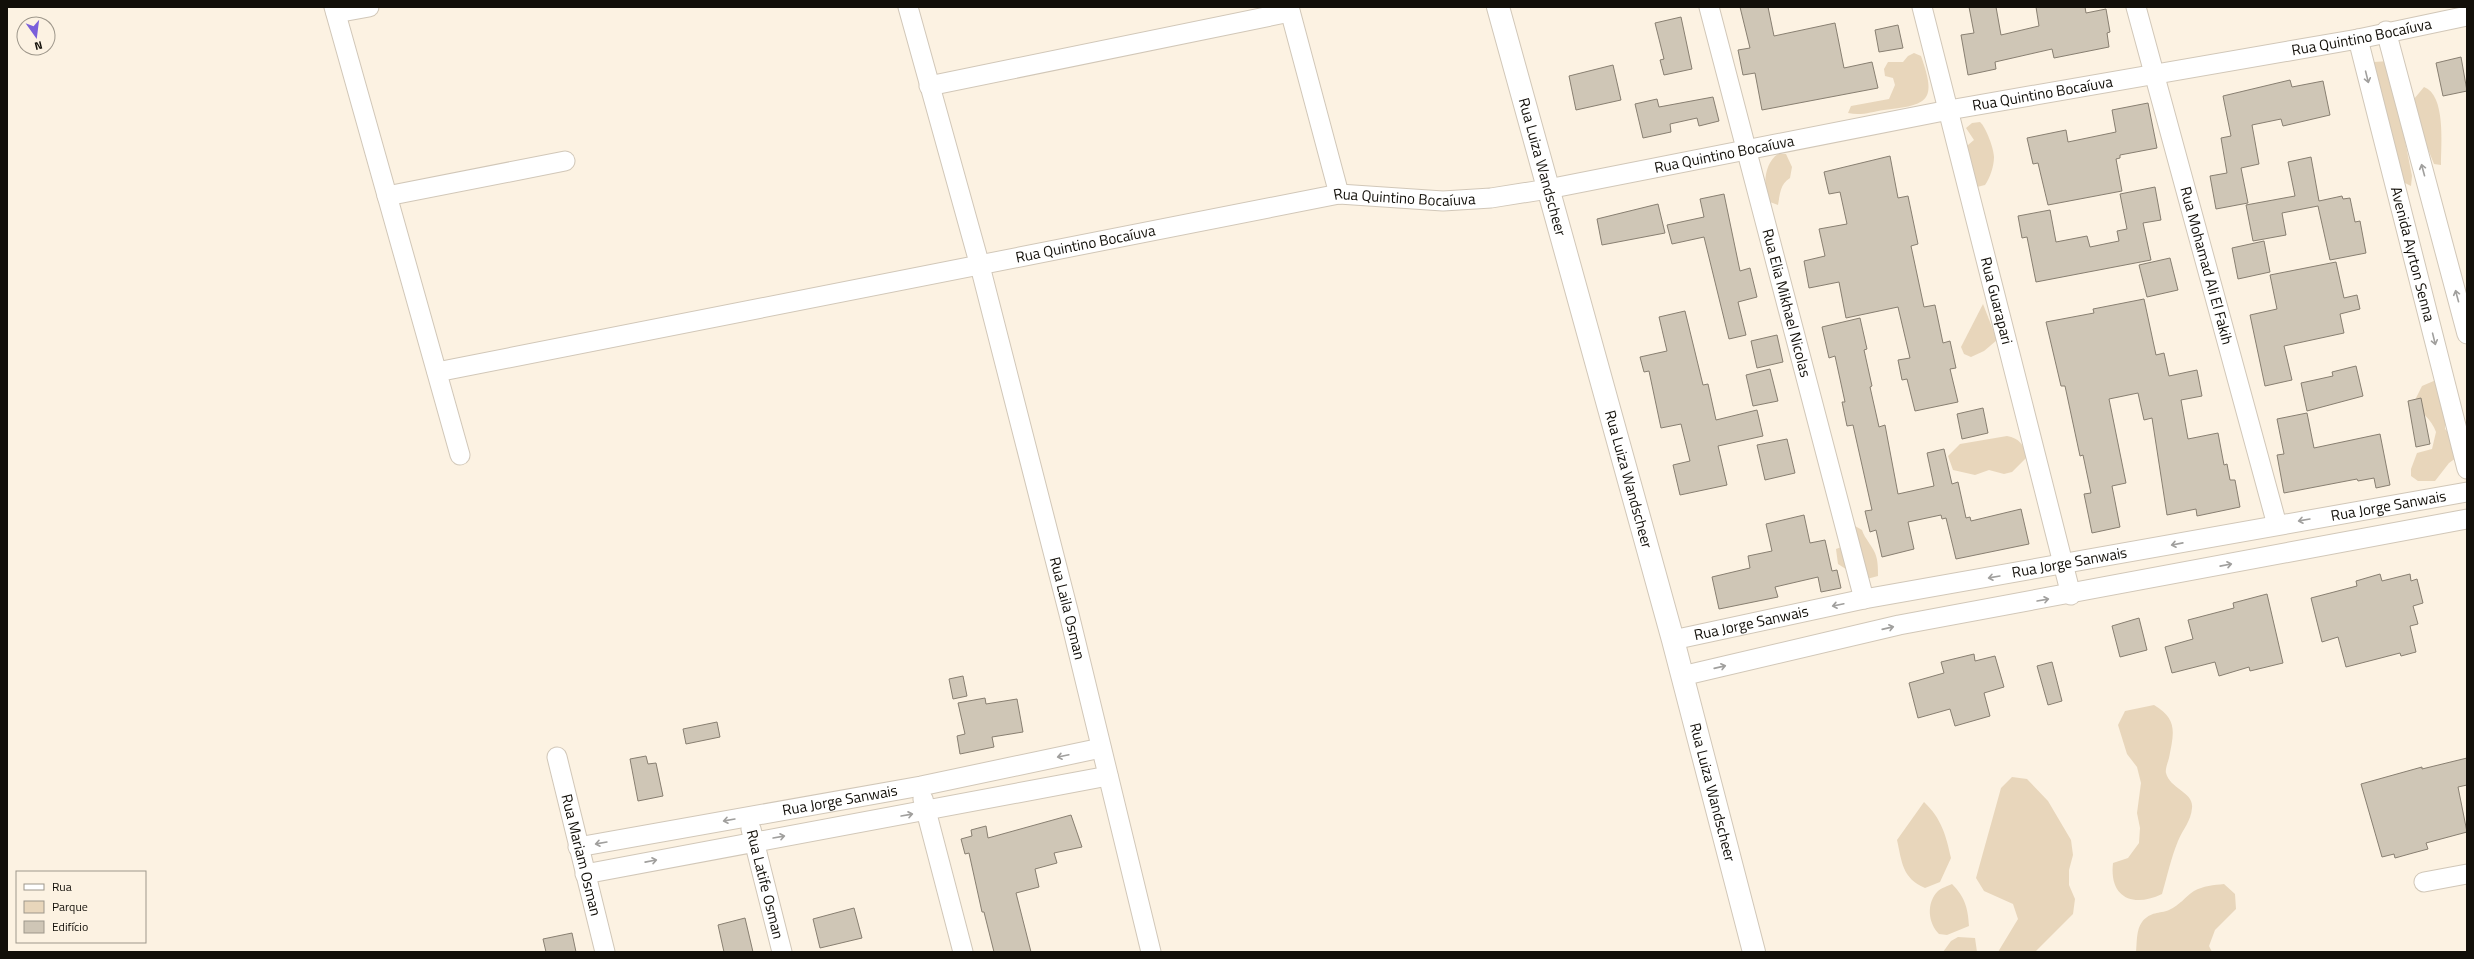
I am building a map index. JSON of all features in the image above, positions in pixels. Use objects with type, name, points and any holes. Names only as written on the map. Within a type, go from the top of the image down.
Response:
[{"type":"main road","name":"Rua Luiza Wandscheer","points":[[1498,7],[1673,640],[1754,952]]},
{"type":"street","points":[[370,7],[335,10],[460,455]]},
{"type":"street","name":"Rua Laila Osman","points":[[908,7],[980,266],[1069,614],[1151,952]]},
{"type":"street","name":"Rua Elia Mikhael Nicolas","points":[[1709,7],[1864,600]]},
{"type":"street","name":"Rua Guarapari","points":[[1922,7],[2065,564],[2071,595]]},
{"type":"street","name":"Rua Mohamad Ali El Fakih","points":[[2136,7],[2277,525]]},
{"type":"street","points":[[929,86],[1290,10],[1339,194]]},
{"type":"street","name":"Rua Quintino Bocaíuva","points":[[437,372],[1339,194],[1443,201],[1491,198],[1548,189],[1747,151],[1949,110],[2358,39],[2386,31],[2467,16]]},
{"type":"street","name":"Avenida Ayrton Senna","points":[[2386,31],[2467,334]]},
{"type":"street","name":"Avenida Ayrton Senna","points":[[2358,39],[2467,469]]},
{"type":"street","points":[[388,196],[565,161]]},
{"type":"street","name":"Rua Jorge Sanwais","points":[[1673,640],[1864,600],[2467,492]]},
{"type":"street","name":"Rua Jorge Sanwais","points":[[1682,676],[1899,625],[2071,595],[2467,519]]},
{"type":"street","name":"Rua Jorge Sanwais","points":[[578,847],[921,786],[1101,748]]},
{"type":"street","name":"Rua Mariam Osman","points":[[557,757],[605,952]]},
{"type":"street","name":"Rua Jorge Sanwais","points":[[585,874],[753,841],[926,811],[1108,776]]},
{"type":"street","points":[[921,786],[926,811],[963,952]]},
{"type":"street","name":"Rua Latife Osman","points":[[748,816],[753,841],[782,952]]},
{"type":"street","points":[[2424,882],[2467,874]]},
{"type":"green space","points":[[1914,53],[1921,56],[1928,83],[1928,92],[1920,103],[1911,106],[1862,114],[1848,113],[1851,106],[1889,99],[1895,85],[1893,78],[1885,76],[1884,69],[1888,62],[1903,62],[1908,56]]},
{"type":"green space","points":[[2389,61],[2412,176],[2411,186],[2397,179],[2374,62]]},
{"type":"green space","points":[[2424,87],[2431,92],[2436,100],[2439,110],[2441,122],[2441,165],[2434,164],[2422,134],[2414,99]]},
{"type":"green space","points":[[1980,122],[1985,128],[1989,138],[1993,149],[1994,160],[1987,182],[1985,185],[1977,187],[1964,152],[1968,145],[1974,140],[1966,128],[1972,123]]},
{"type":"green space","points":[[1778,154],[1786,154],[1792,167],[1790,178],[1784,183],[1781,190],[1778,205],[1770,202],[1767,196],[1765,183],[1767,169],[1773,158]]},
{"type":"green space","points":[[1983,304],[1997,340],[1984,351],[1971,357],[1964,354],[1961,347]]},
{"type":"green space","points":[[2436,380],[2440,402],[2446,407],[2445,429],[2454,438],[2456,458],[2449,463],[2435,481],[2418,481],[2411,476],[2411,469],[2417,453],[2432,449],[2436,432],[2432,423],[2419,408],[2415,400],[2422,386]]},
{"type":"green space","points":[[2007,436],[2018,440],[2027,457],[2012,472],[2004,474],[1989,470],[1975,475],[1953,470],[1948,456],[1960,444]]},
{"type":"green space","points":[[1855,526],[1862,530],[1875,553],[1878,576],[1863,580],[1838,564],[1836,549],[1844,546]]},
{"type":"green space","points":[[2154,705],[2162,710],[2171,721],[2173,734],[2166,773],[2172,783],[2189,798],[2192,803],[2192,808],[2171,861],[2162,894],[2142,900],[2133,900],[2125,897],[2119,892],[2115,885],[2113,863],[2128,858],[2139,843],[2140,828],[2137,813],[2141,783],[2137,767],[2127,754],[2118,725],[2125,711]]},
{"type":"green space","points":[[2012,777],[2027,779],[2048,801],[2071,840],[2073,855],[2069,870],[2069,885],[2075,899],[2073,914],[2035,952],[1998,952],[2018,919],[2013,904],[1984,891],[1976,878],[2001,788]]},
{"type":"green space","points":[[1924,802],[1939,821],[1945,835],[1951,858],[1940,882],[1925,888],[1917,884],[1907,874],[1902,862],[1897,840]]},
{"type":"green space","points":[[1952,884],[1963,898],[1968,914],[1969,926],[1947,935],[1939,934],[1931,919],[1930,907],[1934,896],[1938,891]]},
{"type":"green space","points":[[2224,884],[2235,894],[2236,909],[2215,930],[2209,946],[2212,952],[2136,952],[2137,937],[2140,925],[2145,918],[2152,914],[2173,908],[2197,889]]},
{"type":"green space","points":[[1958,937],[1975,938],[1977,952],[1943,952],[1951,941]]},
{"type":"building","points":[[1740,7],[1768,7],[1774,36],[1835,23],[1844,68],[1872,62],[1878,88],[1762,110],[1755,73],[1743,75],[1738,50],[1750,48]]},
{"type":"building","points":[[1969,7],[1996,7],[2001,35],[2039,26],[2036,7],[2085,7],[2086,13],[2106,9],[2110,32],[2107,33],[2109,47],[2054,58],[2052,49],[1995,62],[1996,69],[1968,75],[1961,35],[1974,33]]},
{"type":"building","points":[[1681,17],[1692,69],[1664,75],[1660,60],[1664,59],[1655,23]]},
{"type":"building","points":[[1898,25],[1903,48],[1879,52],[1875,30]]},
{"type":"building","points":[[2461,57],[2467,91],[2443,96],[2436,63]]},
{"type":"building","points":[[1613,65],[1621,100],[1576,110],[1569,76]]},
{"type":"building","points":[[2290,80],[2292,87],[2323,81],[2330,115],[2283,126],[2281,119],[2252,125],[2259,164],[2241,168],[2248,203],[2216,209],[2210,176],[2227,173],[2221,138],[2231,136],[2223,96]]},
{"type":"building","points":[[1713,97],[1719,121],[1699,126],[1697,118],[1670,124],[1671,132],[1643,138],[1635,104],[1657,99],[1659,107]]},
{"type":"building","points":[[2148,103],[2157,148],[2120,155],[2120,158],[2116,159],[2122,191],[2048,205],[2038,163],[2033,164],[2027,138],[2066,130],[2068,142],[2116,132],[2112,110]]},
{"type":"building","points":[[1890,156],[1898,198],[1908,196],[1918,244],[1911,246],[1924,307],[1935,305],[1943,343],[1950,341],[1956,368],[1950,369],[1958,402],[1915,411],[1907,379],[1902,380],[1898,360],[1910,358],[1898,307],[1846,318],[1839,282],[1809,288],[1804,261],[1825,256],[1819,229],[1847,224],[1840,192],[1829,194],[1824,172]]},
{"type":"building","points":[[2311,157],[2319,201],[2342,196],[2343,199],[2350,198],[2355,222],[2360,221],[2366,253],[2330,260],[2318,206],[2282,213],[2286,235],[2253,241],[2246,205],[2295,196],[2288,162]]},
{"type":"building","points":[[2155,187],[2161,220],[2143,223],[2151,260],[2036,282],[2027,237],[2022,238],[2018,216],[2050,210],[2056,242],[2087,236],[2090,247],[2119,241],[2117,231],[2127,229],[2120,194]]},
{"type":"building","points":[[1724,194],[1740,271],[1750,268],[1757,297],[1738,302],[1746,335],[1729,339],[1704,237],[1672,244],[1667,225],[1704,217],[1700,199]]},
{"type":"building","points":[[1658,204],[1665,233],[1602,245],[1597,219]]},
{"type":"building","points":[[2264,241],[2270,272],[2238,279],[2232,248]]},
{"type":"building","points":[[2170,258],[2178,290],[2147,297],[2139,265]]},
{"type":"building","points":[[2336,262],[2344,298],[2357,295],[2360,309],[2340,314],[2344,333],[2284,346],[2292,380],[2265,386],[2250,315],[2277,309],[2270,275]]},
{"type":"building","points":[[2144,299],[2156,355],[2164,353],[2169,376],[2197,370],[2202,396],[2181,400],[2188,439],[2218,433],[2224,465],[2227,464],[2230,480],[2235,480],[2240,507],[2197,516],[2196,509],[2167,515],[2152,418],[2144,420],[2138,393],[2109,399],[2126,483],[2112,486],[2120,527],[2092,533],[2084,494],[2091,493],[2083,455],[2080,456],[2065,386],[2061,386],[2046,322],[2094,313],[2093,309]]},
{"type":"building","points":[[1685,311],[1703,385],[1708,384],[1716,420],[1757,410],[1763,436],[1718,446],[1727,485],[1680,495],[1673,465],[1690,461],[1681,424],[1661,428],[1649,371],[1644,372],[1640,357],[1667,351],[1659,317]]},
{"type":"building","points":[[1860,318],[1867,349],[1864,350],[1872,386],[1870,387],[1879,427],[1885,425],[1898,494],[1934,486],[1927,453],[1944,449],[1952,484],[1958,482],[1966,518],[1970,517],[1971,521],[2021,509],[2029,544],[1956,559],[1946,518],[1942,519],[1941,515],[1908,522],[1914,549],[1882,557],[1876,530],[1870,532],[1865,511],[1872,510],[1853,425],[1847,426],[1842,402],[1845,402],[1835,356],[1829,358],[1822,327]]},
{"type":"building","points":[[1777,335],[1783,362],[1757,368],[1751,341]]},
{"type":"building","points":[[2356,366],[2363,396],[2307,411],[2301,383],[2333,376],[2332,372]]},
{"type":"building","points":[[1770,369],[1778,401],[1753,406],[1746,375]]},
{"type":"building","points":[[2421,398],[2430,444],[2416,447],[2408,401]]},
{"type":"building","points":[[1983,408],[1988,433],[1962,439],[1957,414]]},
{"type":"building","points":[[2307,413],[2314,448],[2380,434],[2390,485],[2376,488],[2374,478],[2358,481],[2357,479],[2284,493],[2277,455],[2284,454],[2277,419]]},
{"type":"building","points":[[1787,439],[1795,473],[1765,480],[1757,445]]},
{"type":"building","points":[[1804,515],[1810,543],[1825,540],[1832,571],[1837,570],[1841,588],[1821,592],[1818,577],[1775,587],[1778,597],[1719,609],[1712,577],[1750,568],[1748,556],[1772,551],[1766,524]]},
{"type":"building","points":[[2380,574],[2382,581],[2410,574],[2411,581],[2417,579],[2423,603],[2413,606],[2418,624],[2410,626],[2416,652],[2401,656],[2400,653],[2346,667],[2338,637],[2322,642],[2311,598],[2357,586],[2356,581]]},
{"type":"building","points":[[2267,594],[2283,663],[2250,671],[2249,667],[2219,676],[2215,662],[2172,673],[2165,647],[2193,639],[2188,620],[2234,608],[2233,603]]},
{"type":"building","points":[[2139,618],[2147,650],[2120,657],[2112,626]]},
{"type":"building","points":[[1974,654],[1975,661],[1995,656],[2004,687],[1984,693],[1990,716],[1955,726],[1950,709],[1918,718],[1909,683],[1944,673],[1941,662]]},
{"type":"building","points":[[2052,662],[2062,701],[2048,705],[2037,666]]},
{"type":"building","points":[[963,676],[967,696],[953,699],[949,679]]},
{"type":"building","points":[[985,698],[986,704],[1017,699],[1023,732],[992,737],[994,747],[960,754],[957,736],[965,734],[958,703]]},
{"type":"building","points":[[717,722],[720,737],[686,744],[683,729]]},
{"type":"building","points":[[646,756],[648,764],[656,763],[663,796],[638,801],[630,759]]},
{"type":"building","points":[[2467,758],[2467,785],[2458,787],[2467,832],[2426,843],[2428,849],[2395,858],[2394,854],[2382,857],[2361,784],[2422,767],[2422,769]]},
{"type":"building","points":[[1071,815],[1082,847],[1054,853],[1057,863],[1035,869],[1039,887],[1016,893],[1031,952],[994,952],[984,912],[982,912],[969,853],[965,854],[961,839],[972,836],[971,830],[986,826],[988,838]]},
{"type":"building","points":[[854,908],[862,938],[820,948],[813,919]]},
{"type":"building","points":[[745,918],[753,952],[724,952],[718,925]]},
{"type":"building","points":[[572,933],[576,952],[546,952],[543,939]]}]
